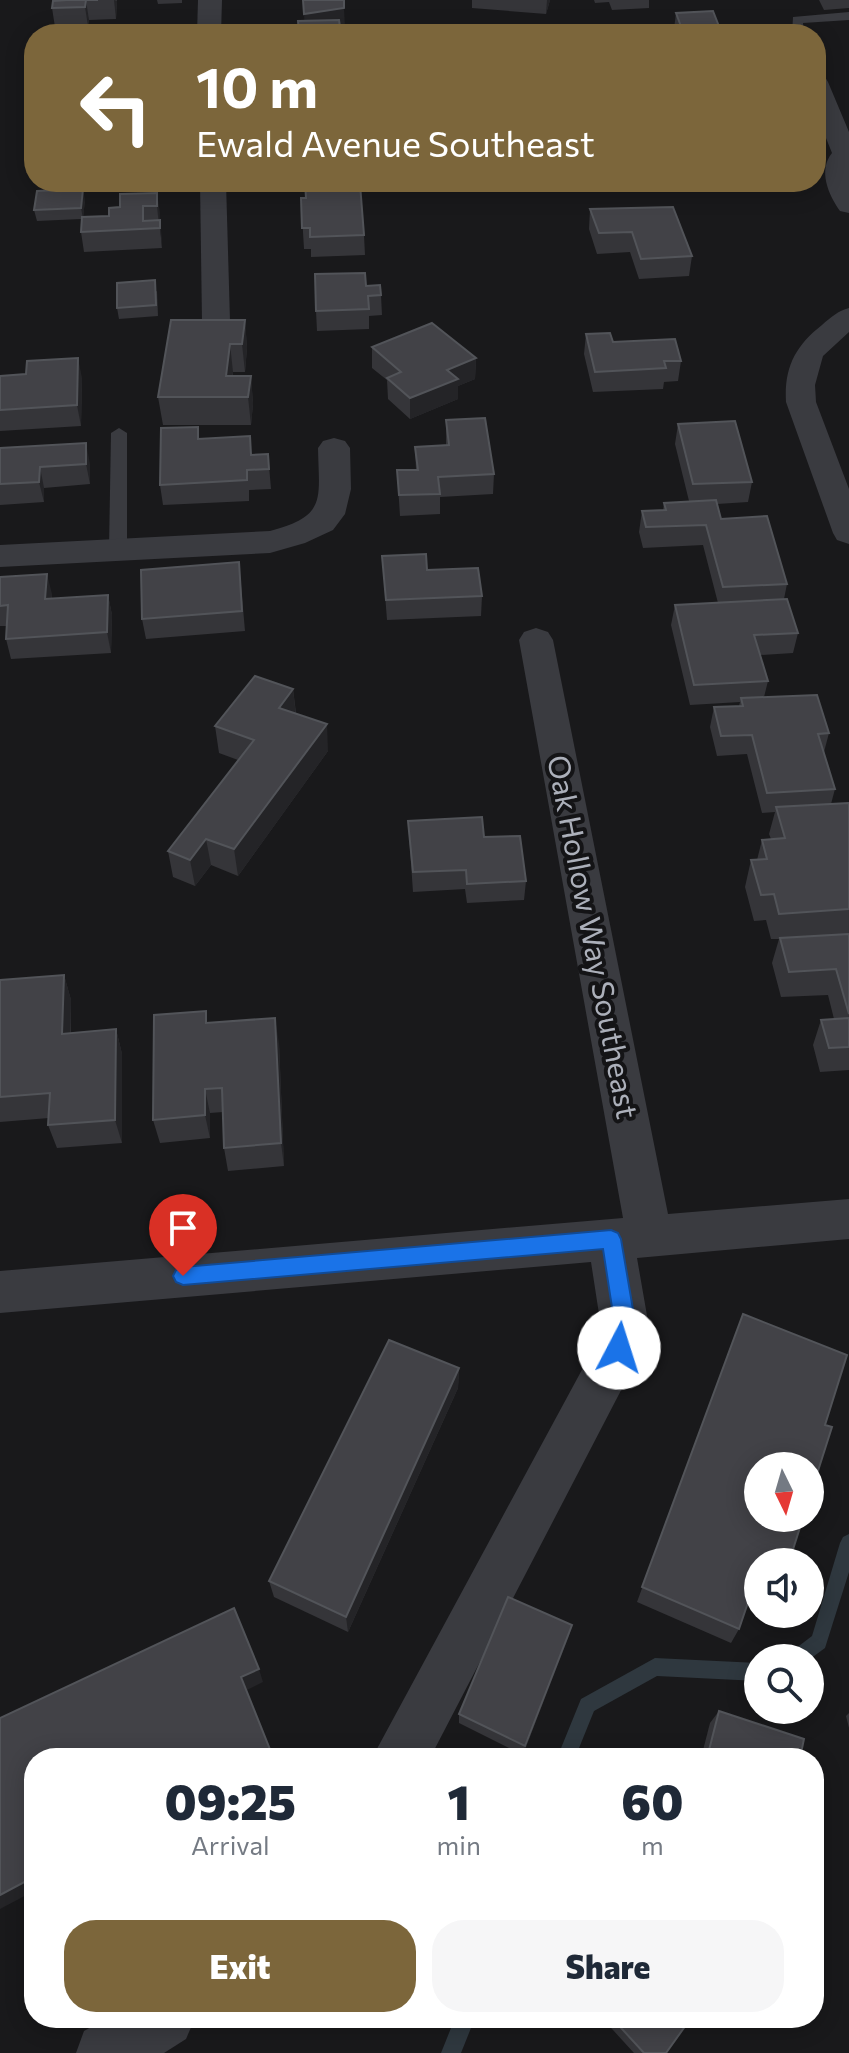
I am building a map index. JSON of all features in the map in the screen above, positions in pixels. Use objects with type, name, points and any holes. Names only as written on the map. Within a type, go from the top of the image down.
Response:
[{"type":"street","points":[[209,24],[210,0]]},
{"type":"street","points":[[826,109],[847,154],[838,162],[837,172],[849,205]]},
{"type":"street","points":[[213,192],[216,321]]},
{"type":"street","points":[[849,317],[809,351],[803,361],[799,382],[801,402],[849,533]]},
{"type":"street","points":[[0,556],[270,542],[309,533],[326,520],[335,505],[334,448]]},
{"type":"street","name":"Oak Hollow Way Southeast","points":[[405,1748],[619,1348],[625,1327],[630,1237],[536,640]]},
{"type":"street","points":[[0,1292],[849,1219]]},
{"type":"street","points":[[106,2053],[148,2028]]},
{"type":"lane","points":[[797,24],[797,20],[849,16]]},
{"type":"lane","points":[[118,549],[119,433]]},
{"type":"building","points":[[86,0],[85,7],[52,8],[53,1]]},
{"type":"building","points":[[303,0],[344,0],[344,8],[304,14]]},
{"type":"building","points":[[713,11],[718,24],[680,24],[676,13]]},
{"type":"building","points":[[339,20],[340,24],[298,24],[298,21]]},
{"type":"building","points":[[37,192],[83,192],[81,208],[34,210]]},
{"type":"building","points":[[306,192],[361,192],[364,235],[310,237],[310,228],[302,228],[301,198],[306,198]]},
{"type":"building","points":[[157,193],[157,206],[143,206],[143,221],[160,220],[160,228],[81,232],[82,217],[109,216],[109,208],[120,207],[120,194]]},
{"type":"building","points":[[673,207],[692,256],[641,259],[632,232],[599,233],[590,209]]},
{"type":"building","points":[[365,273],[366,286],[380,285],[381,295],[368,296],[369,309],[316,311],[315,274]]},
{"type":"building","points":[[155,280],[156,305],[117,308],[117,283]]},
{"type":"building","points":[[171,320],[245,320],[242,344],[230,344],[226,376],[251,376],[248,397],[158,397]]},
{"type":"building","points":[[432,323],[476,358],[447,370],[458,379],[410,398],[387,378],[401,372],[372,347]]},
{"type":"building","points":[[610,333],[613,342],[675,339],[681,361],[664,361],[666,368],[595,372],[586,334]]},
{"type":"building","points":[[78,358],[77,405],[0,410],[0,376],[26,374],[27,361]]},
{"type":"building","points":[[485,418],[494,474],[438,477],[440,494],[399,495],[397,470],[418,470],[415,447],[449,445],[446,420]]},
{"type":"building","points":[[735,421],[752,482],[693,484],[678,424]]},
{"type":"building","points":[[198,427],[198,439],[250,436],[251,455],[268,454],[269,469],[247,470],[247,480],[160,485],[161,428]]},
{"type":"building","points":[[86,443],[86,464],[40,467],[39,482],[0,484],[0,448]]},
{"type":"building","points":[[716,500],[721,519],[767,516],[787,584],[723,587],[706,525],[646,527],[642,511],[666,510],[664,503]]},
{"type":"building","points":[[426,554],[427,570],[478,568],[482,596],[386,600],[382,556]]},
{"type":"building","points":[[239,562],[242,611],[142,619],[141,570]]},
{"type":"building","points":[[47,574],[45,599],[108,595],[107,632],[6,639],[8,605],[0,606],[0,577]]},
{"type":"building","points":[[787,599],[798,633],[754,635],[768,681],[694,685],[675,605]]},
{"type":"building","points":[[255,676],[293,689],[279,708],[327,724],[234,849],[206,839],[190,860],[168,851],[254,740],[215,726]]},
{"type":"building","points":[[817,695],[829,733],[818,734],[835,789],[767,793],[752,735],[721,736],[714,707],[743,706],[741,698]]},
{"type":"building","points":[[849,803],[849,909],[779,914],[774,894],[761,895],[751,860],[767,859],[762,840],[785,838],[776,807]]},
{"type":"building","points":[[482,817],[484,837],[520,836],[526,881],[467,884],[466,870],[413,872],[408,821]]},
{"type":"building","points":[[849,934],[849,1014],[836,969],[789,972],[780,938]]},
{"type":"building","points":[[64,975],[62,1034],[116,1029],[115,1120],[48,1125],[50,1093],[0,1097],[0,980]]},
{"type":"building","points":[[206,1011],[206,1023],[275,1018],[281,1143],[224,1148],[222,1088],[205,1089],[205,1115],[153,1120],[154,1015]]},
{"type":"building","points":[[849,1018],[849,1047],[829,1048],[821,1020]]},
{"type":"building","points":[[743,1314],[847,1355],[825,1425],[832,1427],[824,1452],[744,1452],[744,1532],[799,1532],[793,1548],[744,1548],[744,1614],[739,1629],[642,1587]]},
{"type":"building","points":[[389,1340],[459,1368],[346,1617],[269,1581]]},
{"type":"building","points":[[508,1597],[572,1625],[525,1746],[459,1714]]},
{"type":"building","points":[[234,1608],[259,1669],[241,1677],[269,1748],[24,1748],[24,1882],[0,1895],[0,1718]]},
{"type":"building","points":[[719,1711],[744,1719],[744,1724],[758,1724],[804,1739],[802,1748],[710,1748]]},
{"type":"building","points":[[621,2028],[684,2028],[666,2053],[644,2053]]},
{"type":"waterway","points":[[816,1644],[849,1543]]},
{"type":"waterway","points":[[570,1748],[587,1705],[655,1667],[744,1671]]},
{"type":"waterway","points":[[451,2053],[461,2028]]},
{"type":"route","points":[[183,1276],[611,1239],[625,1327],[619,1348]]}]
